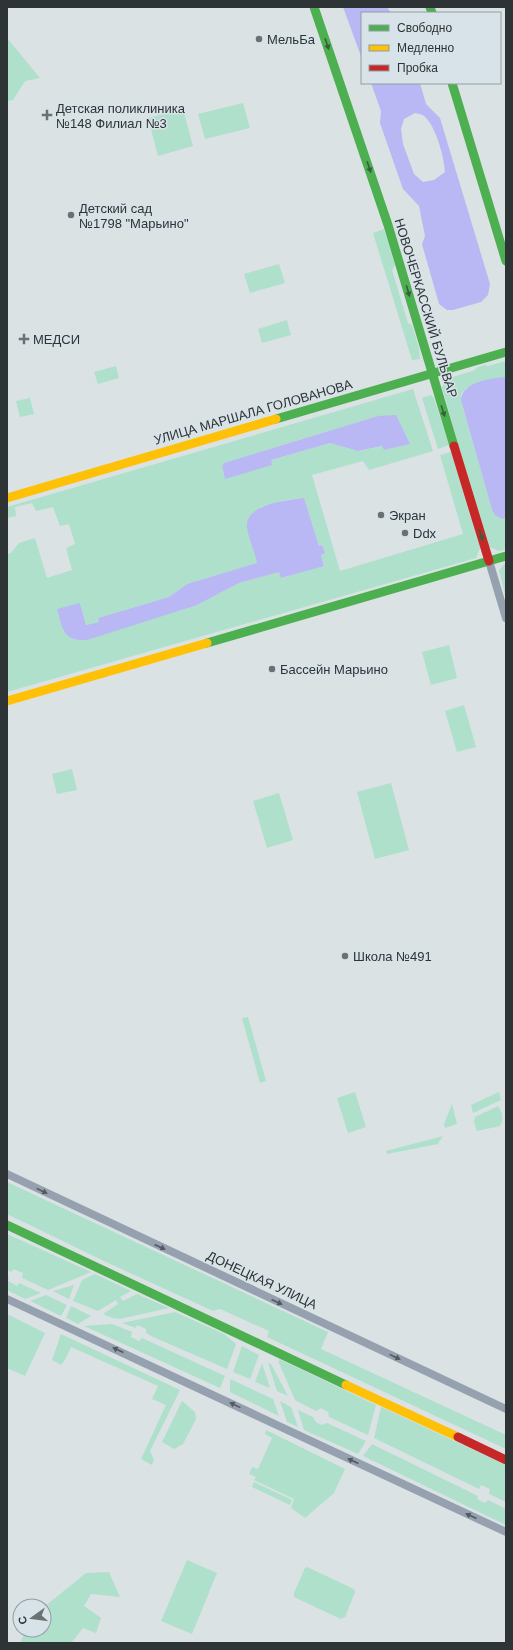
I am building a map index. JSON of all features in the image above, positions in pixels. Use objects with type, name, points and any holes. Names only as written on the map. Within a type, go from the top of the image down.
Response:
[{"type":"street","name":"НОВОЧЕРКАССКИЙ БУЛЬВАР","points":[[314,7],[384,211],[506,618]]},
{"type":"street","points":[[452,84],[506,261]]},
{"type":"street","name":"УЛИЦА МАРШАЛА ГОЛОВАНОВА","points":[[7,498],[506,352]]},
{"type":"street","points":[[7,701],[506,556]]},
{"type":"street","name":"ДОНЕЦКАЯ УЛИЦА","points":[[7,1174],[506,1409]]},
{"type":"street","points":[[7,1225],[506,1460]]},
{"type":"street","points":[[7,1299],[506,1532]]},
{"type":"green space","points":[[7,38],[40,78],[25,81],[13,100],[7,101]]},
{"type":"green space","points":[[243,103],[250,128],[205,139],[198,114]]},
{"type":"green space","points":[[183,109],[193,146],[158,156],[148,118]]},
{"type":"green space","points":[[384,229],[395,265],[392,270],[408,323],[412,325],[419,348],[420,359],[412,360],[373,233]]},
{"type":"green space","points":[[279,264],[285,283],[250,293],[244,274]]},
{"type":"green space","points":[[287,320],[291,335],[262,343],[258,329]]},
{"type":"green space","points":[[506,361],[506,377],[466,388],[461,394],[461,400],[492,510],[502,519],[506,517],[506,549],[499,551],[487,546],[442,387],[447,379],[475,370],[476,368],[484,365],[488,366]]},
{"type":"green space","points":[[116,366],[119,378],[98,384],[94,372]]},
{"type":"green space","points":[[413,389],[433,451],[369,470],[363,461],[312,475],[340,571],[463,534],[440,455],[451,452],[480,548],[476,558],[7,692],[7,554],[11,553],[19,543],[35,538],[47,578],[72,570],[66,548],[75,544],[69,524],[60,526],[53,507],[36,511],[32,503],[15,507],[16,516],[7,518],[7,507]],"holes":[[[378,416],[410,444],[384,450],[383,446],[358,451],[330,443],[271,460],[225,478],[222,466],[224,463]],[[304,498],[319,546],[322,545],[324,553],[321,555],[324,565],[282,578],[279,572],[239,583],[197,605],[63,632],[80,603],[86,625],[99,622],[98,618],[169,597],[187,584],[258,563],[247,525],[261,507],[286,500]]]},
{"type":"green space","points":[[431,395],[434,398],[449,445],[438,449],[422,398]]},
{"type":"green space","points":[[30,398],[34,414],[20,417],[16,401]]},
{"type":"green space","points":[[504,564],[506,564],[506,598],[499,570]]},
{"type":"green space","points":[[449,645],[457,678],[431,685],[422,652]]},
{"type":"green space","points":[[464,705],[476,747],[457,752],[445,711]]},
{"type":"green space","points":[[72,769],[77,790],[57,794],[52,774]]},
{"type":"green space","points":[[391,783],[409,850],[375,859],[357,792]]},
{"type":"green space","points":[[279,793],[293,840],[267,848],[253,801]]},
{"type":"green space","points":[[248,1017],[266,1081],[260,1083],[242,1018]]},
{"type":"green space","points":[[355,1092],[366,1127],[348,1133],[337,1098]]},
{"type":"green space","points":[[499,1092],[501,1100],[473,1113],[471,1105]]},
{"type":"green space","points":[[452,1104],[457,1124],[445,1128],[444,1124]]},
{"type":"green space","points":[[498,1106],[502,1116],[500,1126],[477,1131],[474,1122],[475,1117]]},
{"type":"green space","points":[[443,1136],[438,1144],[387,1154],[386,1151]]},
{"type":"green space","points":[[7,1182],[328,1332],[321,1349],[506,1435],[506,1449],[267,1337],[269,1331],[220,1309],[213,1311],[106,1262],[7,1214]]},
{"type":"green space","points":[[7,1234],[91,1272],[48,1290],[22,1278],[23,1273],[13,1269],[12,1272],[7,1270]]},
{"type":"green space","points":[[95,1274],[131,1291],[120,1297],[123,1301],[137,1294],[169,1308],[120,1319],[112,1318],[103,1314],[118,1304],[116,1300],[98,1311],[73,1301],[82,1280]]},
{"type":"green space","points":[[7,1276],[9,1277],[8,1281],[17,1286],[19,1283],[41,1293],[25,1299],[7,1290]]},
{"type":"green space","points":[[74,1285],[69,1299],[53,1291]]},
{"type":"green space","points":[[46,1295],[67,1305],[61,1316],[30,1301]]},
{"type":"green space","points":[[71,1306],[91,1316],[78,1324],[66,1318]]},
{"type":"green space","points":[[175,1312],[224,1334],[236,1344],[227,1369],[153,1337],[146,1333],[146,1329],[137,1325],[136,1328],[122,1323]]},
{"type":"green space","points":[[7,1314],[45,1333],[25,1376],[7,1368]]},
{"type":"green space","points":[[112,1324],[132,1332],[131,1337],[139,1341],[142,1338],[225,1376],[220,1388],[84,1326]]},
{"type":"green space","points":[[61,1334],[180,1390],[150,1451],[154,1460],[152,1465],[141,1459],[166,1405],[152,1399],[158,1386],[71,1347],[61,1365],[52,1360]]},
{"type":"green space","points":[[242,1346],[259,1355],[250,1379],[233,1372]]},
{"type":"green space","points":[[279,1359],[376,1405],[368,1435],[329,1417],[328,1412],[321,1408],[316,1411],[295,1400],[279,1363]]},
{"type":"green space","points":[[262,1363],[270,1388],[255,1382]]},
{"type":"green space","points":[[268,1363],[271,1364],[288,1396],[277,1391]]},
{"type":"green space","points":[[230,1379],[273,1399],[279,1416],[230,1392]]},
{"type":"green space","points":[[182,1401],[195,1412],[196,1419],[183,1444],[174,1449],[162,1442]]},
{"type":"green space","points":[[280,1401],[291,1407],[298,1427],[287,1422]]},
{"type":"green space","points":[[381,1407],[506,1465],[506,1502],[489,1494],[490,1489],[481,1485],[479,1489],[374,1438]]},
{"type":"green space","points":[[298,1410],[313,1417],[316,1422],[322,1425],[327,1423],[366,1441],[358,1454],[304,1430]]},
{"type":"green space","points":[[266,1430],[345,1469],[334,1493],[305,1518],[291,1508],[294,1499],[254,1480],[256,1477],[249,1474],[252,1467],[258,1469],[272,1438],[265,1434]]},
{"type":"green space","points":[[372,1444],[478,1496],[477,1499],[485,1503],[488,1500],[506,1509],[506,1525],[363,1456]]},
{"type":"green space","points":[[254,1482],[292,1500],[290,1505],[252,1487]]},
{"type":"green space","points":[[187,1560],[217,1573],[192,1634],[161,1621]]},
{"type":"green space","points":[[307,1567],[354,1589],[355,1592],[345,1617],[341,1619],[294,1597],[294,1593],[305,1568]]},
{"type":"green space","points":[[109,1572],[120,1597],[91,1594],[84,1606],[101,1618],[96,1633],[83,1628],[71,1643],[20,1643],[22,1638],[52,1638],[52,1601],[86,1573]]},
{"type":"water","points":[[343,7],[387,7],[390,12],[361,12],[361,56]]},
{"type":"water","points":[[371,84],[420,84],[426,104],[440,118],[490,284],[488,295],[481,302],[453,310],[447,310],[439,304],[422,244],[425,236],[419,206],[403,189],[380,123],[381,111]],"holes":[[[415,113],[423,115],[436,134],[443,158],[445,172],[434,180],[423,182],[414,174],[403,144],[401,129],[404,119]]]},
{"type":"water","points":[[506,377],[506,517],[502,519],[495,515],[492,510],[461,400],[462,394],[472,385],[493,378]]},
{"type":"water","points":[[396,415],[410,444],[384,450],[382,446],[358,451],[330,443],[271,460],[272,465],[225,479],[222,466],[224,463],[378,416]]},
{"type":"water","points":[[304,498],[319,546],[322,545],[325,553],[321,555],[324,566],[281,578],[279,572],[239,583],[197,605],[87,640],[73,639],[65,633],[57,609],[80,603],[86,625],[99,622],[98,618],[169,597],[187,584],[257,563],[247,528],[249,518],[254,512],[270,504]]},
{"type":"traffic: fast","points":[[314,7],[388,225],[454,446]]},
{"type":"traffic: fast","points":[[430,7],[432,12]]},
{"type":"traffic: fast","points":[[452,84],[506,261]]},
{"type":"traffic: fast","points":[[276,419],[506,352]]},
{"type":"traffic: fast","points":[[207,643],[506,556]]},
{"type":"traffic: fast","points":[[7,1225],[346,1385]]},
{"type":"traffic: slow","points":[[7,498],[276,419]]},
{"type":"traffic: slow","points":[[7,701],[207,643]]},
{"type":"traffic: slow","points":[[346,1385],[458,1437]]},
{"type":"traffic: jam","points":[[454,446],[489,561]]},
{"type":"traffic: jam","points":[[458,1437],[506,1460]]},
{"type":"place","name":"МельБа","points":[[259,39]]},
{"type":"place","name":"Детская поликлиника №148 Филиал №3","points":[[47,115]]},
{"type":"place","name":"Детский сад №1798 \"Марьино\"","points":[[71,215]]},
{"type":"place","name":"МЕДСИ","points":[[24,339]]},
{"type":"place","name":"Экран","points":[[381,515]]},
{"type":"place","name":"Ddx","points":[[405,533]]},
{"type":"place","name":"Бассейн Марьино","points":[[272,669]]},
{"type":"place","name":"Школа №491","points":[[345,956]]}]
